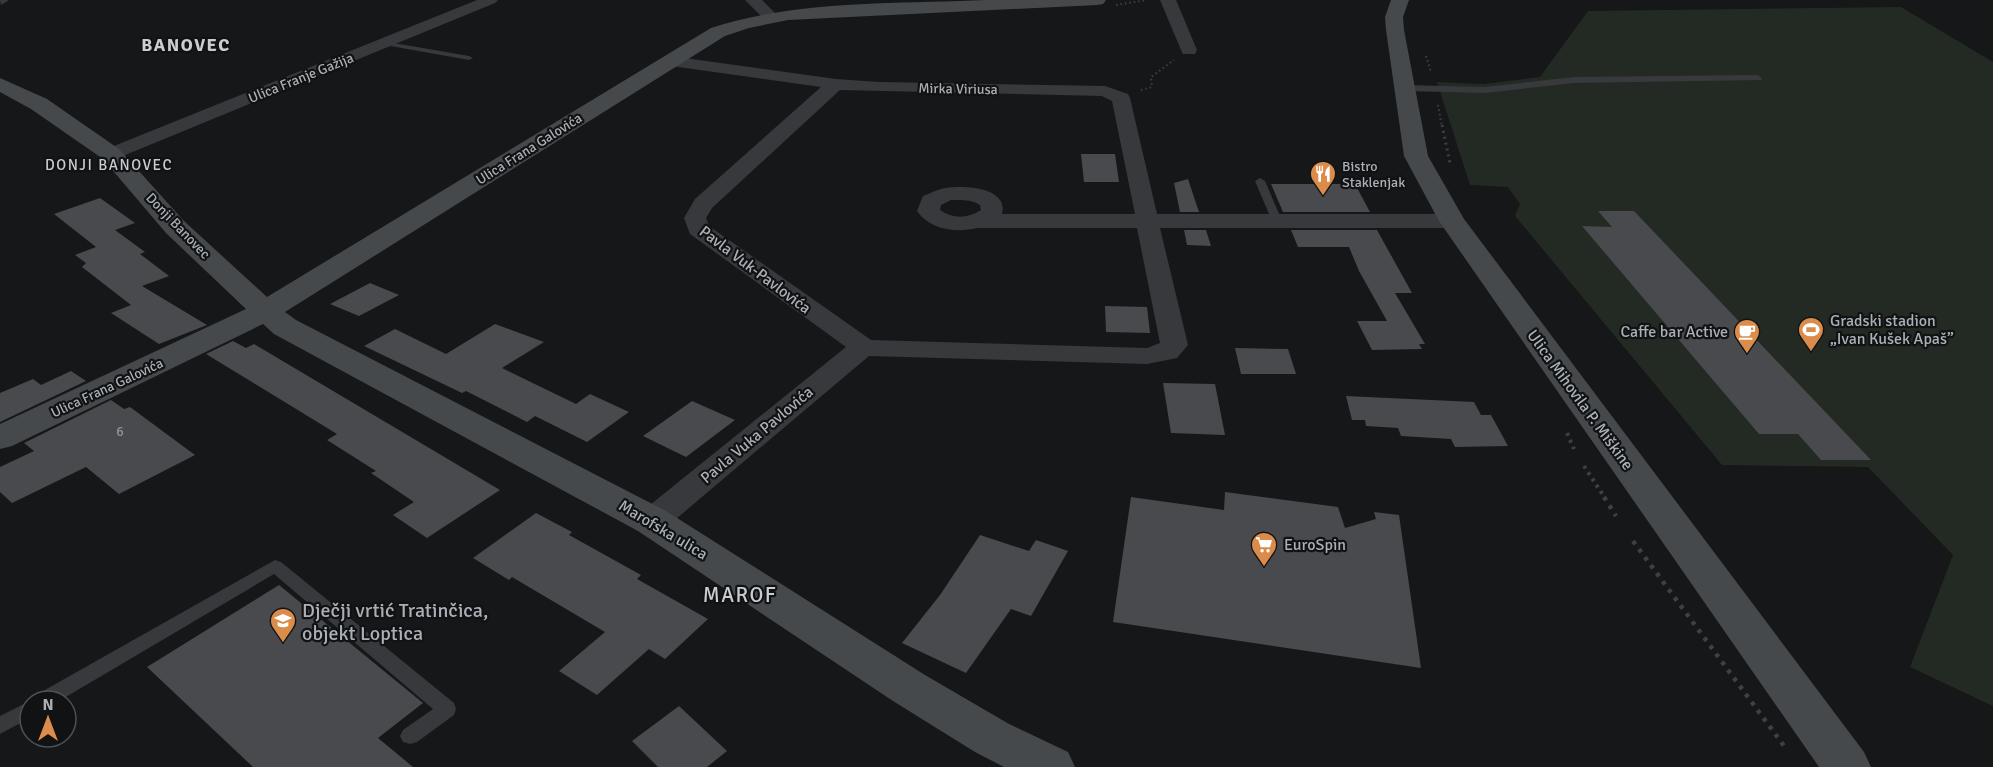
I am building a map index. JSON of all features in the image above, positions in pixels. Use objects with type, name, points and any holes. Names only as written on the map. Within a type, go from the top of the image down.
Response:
[{"type":"main road","name":"Ulica Frana Galovića","points":[[0,438],[222,334],[265,311],[324,277],[718,32],[772,18],[1097,0]]},
{"type":"main road","name":"Ulica Mihovila P. Miškine","points":[[1400,0],[1394,16],[1416,156],[1452,221],[1847,767]]},
{"type":"main road","name":"Donji Banovec","points":[[0,84],[39,104],[111,154],[175,227],[265,311]]},
{"type":"main road","name":"Marofska ulica","points":[[265,311],[285,327],[332,354],[430,402],[651,521],[909,688],[992,738],[1051,767]]},
{"type":"street","name":"Ulica Franje Gažija","points":[[111,154],[490,0]]},
{"type":"street","points":[[753,0],[772,18]]},
{"type":"street","points":[[1168,0],[1189,50]]},
{"type":"street","name":"Mirka Viriusa","points":[[670,61],[836,84],[1104,92],[1121,98],[1174,345],[1167,352],[1147,356],[863,348]]},
{"type":"street","name":"Pavla Vuk-Pavlovića","points":[[836,84],[703,204],[698,211],[695,224],[698,229],[863,348]]},
{"type":"street","points":[[976,221],[1452,221]]},
{"type":"street","name":"Pavla Vuka Pavlovića","points":[[651,521],[863,348]]},
{"type":"lane","points":[[385,43],[469,58]]},
{"type":"lane","points":[[1404,88],[1485,90],[1574,80],[1758,78]]},
{"type":"lane","points":[[1260,181],[1277,221]]},
{"type":"lane","points":[[64,689],[274,566],[447,709],[410,736]]},
{"type":"lane","points":[[0,726],[18,716]]},
{"type":"path","points":[[1135,91],[1152,87],[1151,77],[1189,50]]},
{"type":"path","points":[[1584,466],[1616,516]]},
{"type":"path","points":[[1633,541],[1785,748]]},
{"type":"shaded area","name":"Gradski stadion „Ivan Kušek Apaš”","points":[[1901,7],[1993,62],[1993,706],[1910,667],[1953,555],[1868,467],[1722,465],[1515,216],[1520,204],[1508,187],[1470,185],[1437,82],[1484,84],[1540,77],[1588,11]]},
{"type":"building","points":[[1081,154],[1115,154],[1119,182],[1084,182]]},
{"type":"building","points":[[1188,179],[1199,212],[1180,212],[1174,183]]},
{"type":"building","points":[[1271,184],[1355,184],[1370,212],[1283,212]]},
{"type":"building","points":[[100,198],[135,223],[115,230],[145,252],[140,254],[169,276],[142,286],[207,325],[159,344],[111,313],[131,305],[82,267],[86,263],[75,255],[96,247],[54,214]]},
{"type":"building","points":[[1598,211],[1634,211],[1871,460],[1821,460],[1798,434],[1759,434],[1582,226],[1612,227]]},
{"type":"building","points":[[1184,230],[1206,230],[1211,246],[1187,245]]},
{"type":"building","points":[[1291,230],[1377,230],[1412,293],[1395,293],[1425,344],[1419,344],[1422,349],[1372,350],[1357,321],[1387,321],[1359,271],[1349,247],[1298,247]]},
{"type":"building","points":[[370,283],[399,295],[359,316],[330,304]]},
{"type":"building","points":[[1105,306],[1147,307],[1150,333],[1106,332]]},
{"type":"building","points":[[495,324],[544,342],[502,368],[576,404],[590,394],[629,412],[587,442],[535,416],[527,422],[466,391],[462,393],[364,346],[395,329],[446,354]]},
{"type":"building","points":[[233,341],[246,348],[254,344],[500,490],[427,538],[393,515],[414,502],[371,473],[376,471],[327,440],[337,434],[206,354]]},
{"type":"building","points":[[1235,348],[1288,349],[1296,374],[1241,374]]},
{"type":"building","points":[[71,371],[86,381],[0,422],[0,393],[33,379],[41,385]]},
{"type":"building","points":[[1163,383],[1215,384],[1225,435],[1171,433]]},
{"type":"building","points":[[1346,396],[1474,402],[1481,415],[1491,415],[1508,446],[1455,447],[1451,439],[1401,436],[1398,428],[1366,426],[1365,420],[1352,420]]},
{"type":"building","points":[[111,400],[124,409],[130,407],[195,455],[119,494],[86,467],[12,503],[0,492],[0,467],[34,451],[24,443]]},
{"type":"building","points":[[692,401],[735,420],[686,457],[643,436]]},
{"type":"building","name":"EuroSpin","points":[[1225,492],[1338,507],[1345,528],[1376,519],[1374,512],[1399,515],[1421,668],[1113,622],[1131,497],[1224,510]]},
{"type":"building","points":[[536,513],[572,532],[569,535],[641,575],[637,579],[708,619],[665,659],[649,649],[597,695],[559,671],[605,632],[512,577],[509,580],[473,558]]},
{"type":"building","points":[[980,535],[1029,551],[1036,540],[1068,551],[1031,616],[1011,609],[966,673],[902,643],[940,595]]},
{"type":"building","points":[[279,585],[423,703],[378,738],[413,767],[253,767],[147,667]]},
{"type":"building","points":[[679,706],[727,751],[707,767],[658,767],[632,741]]},
{"type":"place","name":"Bistro Staklenjak","points":[[1323,197]]},
{"type":"place","name":"Gradski stadion „Ivan Kušek Apaš”","points":[[1811,353]]},
{"type":"place","name":"Caffe bar Active","points":[[1747,355]]},
{"type":"place","name":"EuroSpin","points":[[1264,568]]},
{"type":"place","name":"Dječji vrtić Tratinčica, objekt Loptica","points":[[283,644]]},
{"type":"district","name":"BANOVEC","points":[[186,45]]},
{"type":"district","name":"DONJI BANOVEC","points":[[109,165]]},
{"type":"district","name":"MAROF","points":[[740,595]]}]
